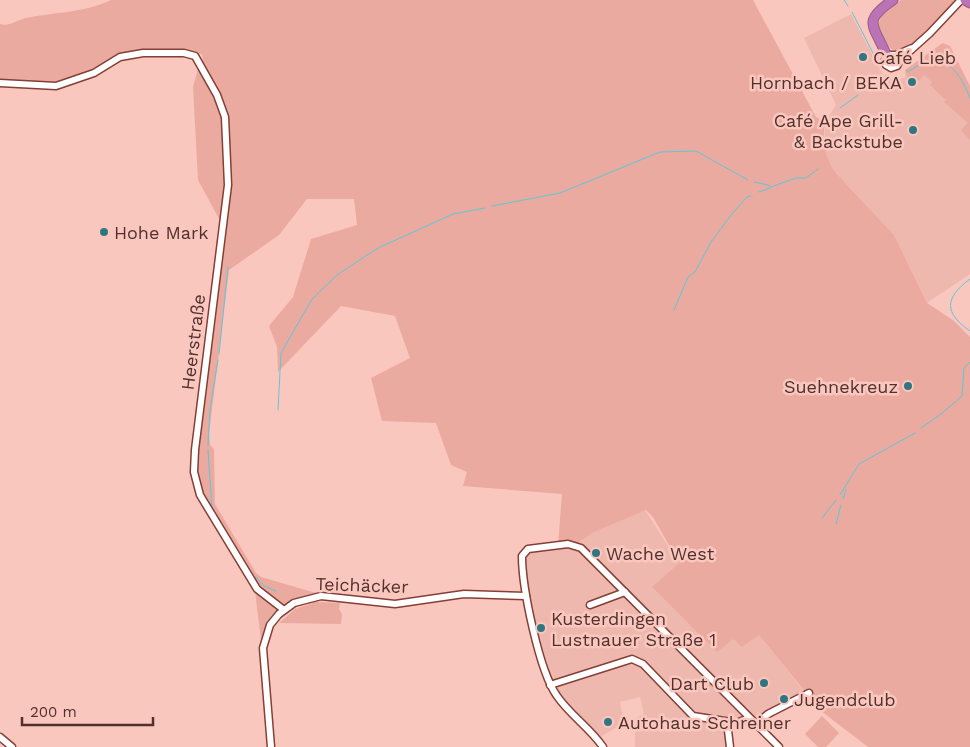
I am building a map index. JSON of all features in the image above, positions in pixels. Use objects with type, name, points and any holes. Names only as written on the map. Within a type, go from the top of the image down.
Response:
[{"type":"highway","points":[[893,0],[876,12],[873,28],[894,56]]},
{"type":"highway","points":[[894,56],[879,33],[877,22],[881,14],[898,0]]},
{"type":"street","points":[[894,56],[912,48],[930,34],[955,8],[967,1]]},
{"type":"street","name":"Heerstraße","points":[[0,83],[56,86],[94,73],[120,57],[143,53],[184,53],[195,56],[217,95],[224,117],[228,185],[196,442],[194,472],[200,495],[255,586],[284,610]]},
{"type":"street","points":[[603,747],[561,701],[550,684],[526,596],[522,561],[525,551],[553,545],[575,545],[625,592],[779,747]]},
{"type":"street","points":[[590,605],[625,592]]},
{"type":"street","name":"Teichäcker","points":[[271,747],[263,648],[270,625],[284,610],[299,600],[321,596],[395,604],[464,594],[526,596]]},
{"type":"street","points":[[550,684],[625,660],[636,659],[690,714],[700,718],[727,722],[740,722],[749,718]]},
{"type":"street","points":[[756,724],[768,714],[809,694]]},
{"type":"street","points":[[727,722],[730,747]]},
{"type":"street","points":[[0,737],[12,747]]},
{"type":"shaded area","points":[[111,0],[753,0],[816,117],[825,122],[825,148],[828,160],[835,172],[894,235],[927,303],[954,321],[970,337],[970,747],[868,747],[821,711],[759,635],[742,647],[733,639],[717,652],[652,587],[679,563],[653,517],[646,510],[592,533],[575,545],[558,545],[562,494],[463,486],[467,472],[451,465],[436,423],[382,421],[371,378],[410,358],[395,316],[341,306],[278,372],[277,347],[269,326],[293,297],[311,239],[357,225],[354,199],[307,199],[279,235],[229,270],[209,434],[210,445],[214,449],[215,504],[256,573],[261,577],[316,593],[317,596],[284,610],[260,591],[200,495],[194,472],[223,226],[198,180],[193,87],[198,69],[203,61],[202,54],[143,53],[119,59],[55,84],[0,81],[0,24],[7,25],[26,18],[80,10]]},
{"type":"shaded area","points":[[901,0],[956,0],[944,16],[922,37],[896,52],[889,47],[878,25],[882,16]]},
{"type":"shaded area","points":[[851,14],[883,75],[889,74],[894,79],[905,78],[905,70],[943,43],[970,114],[970,274],[927,303],[894,235],[835,172],[828,161],[824,148],[825,122],[836,105],[804,38]]},
{"type":"shaded area","points":[[943,43],[950,46],[970,86],[970,140],[961,130],[968,123],[944,102],[946,100],[930,85],[932,82],[924,75],[912,88],[905,70]]},
{"type":"shaded area","points":[[645,510],[679,563],[653,587],[733,639],[759,635],[807,695],[756,724],[749,718],[727,722],[730,747],[635,747],[635,719],[644,714],[640,697],[620,702],[624,723],[597,739],[553,691],[527,602],[525,551],[575,545],[592,533]]},
{"type":"shaded area","points":[[255,591],[277,609],[261,640]]},
{"type":"shaded area","points":[[316,602],[340,603],[341,624],[279,623],[295,609]]},
{"type":"shaded area","points":[[822,716],[839,733],[826,747],[818,747],[805,734]]},
{"type":"waterway","points":[[844,0],[848,6]]},
{"type":"waterway","points":[[852,12],[877,61]]},
{"type":"waterway","points":[[907,72],[924,62],[933,60],[948,64],[959,76],[970,99]]},
{"type":"waterway","points":[[886,76],[891,77]]},
{"type":"waterway","points":[[869,86],[882,79]]},
{"type":"waterway","points":[[840,108],[858,95]]},
{"type":"waterway","points":[[492,206],[560,193],[660,152],[696,151],[748,180]]},
{"type":"waterway","points":[[754,182],[771,187],[796,178],[806,178],[818,169]]},
{"type":"waterway","points":[[759,192],[770,188]]},
{"type":"waterway","points":[[674,310],[688,277],[695,272],[711,242],[731,215],[747,197],[751,196]]},
{"type":"waterway","points":[[278,410],[281,353],[312,299],[337,275],[378,248],[453,214],[485,208]]},
{"type":"waterway","points":[[219,354],[228,267]]},
{"type":"waterway","points":[[970,279],[955,293],[951,305],[955,318],[970,331]]},
{"type":"waterway","points":[[208,445],[210,409],[218,360]]},
{"type":"waterway","points":[[921,428],[962,396],[964,368],[970,362]]},
{"type":"waterway","points":[[840,495],[859,464],[915,433]]},
{"type":"waterway","points":[[208,450],[212,509]]},
{"type":"waterway","points":[[843,499],[846,490]]},
{"type":"waterway","points":[[822,518],[836,500]]},
{"type":"waterway","points":[[836,524],[841,505]]},
{"type":"waterway","points":[[256,577],[264,586],[276,591]]},
{"type":"place","name":"Café Lieb","points":[[863,57]]},
{"type":"place","name":"Hornbach / BEKA","points":[[912,82]]},
{"type":"place","name":"Café Ape Grill- & Backstube","points":[[913,130]]},
{"type":"place","name":"Hohe Mark","points":[[104,232]]},
{"type":"place","name":"Suehnekreuz","points":[[908,386]]},
{"type":"place","name":"Wache West","points":[[596,553]]},
{"type":"place","name":"Kusterdingen Lustnauer Straße 1","points":[[541,628]]},
{"type":"place","name":"Dart Club","points":[[764,683]]},
{"type":"place","name":"Jugendclub","points":[[784,699]]},
{"type":"place","name":"Autohaus Schreiner","points":[[608,722]]}]
